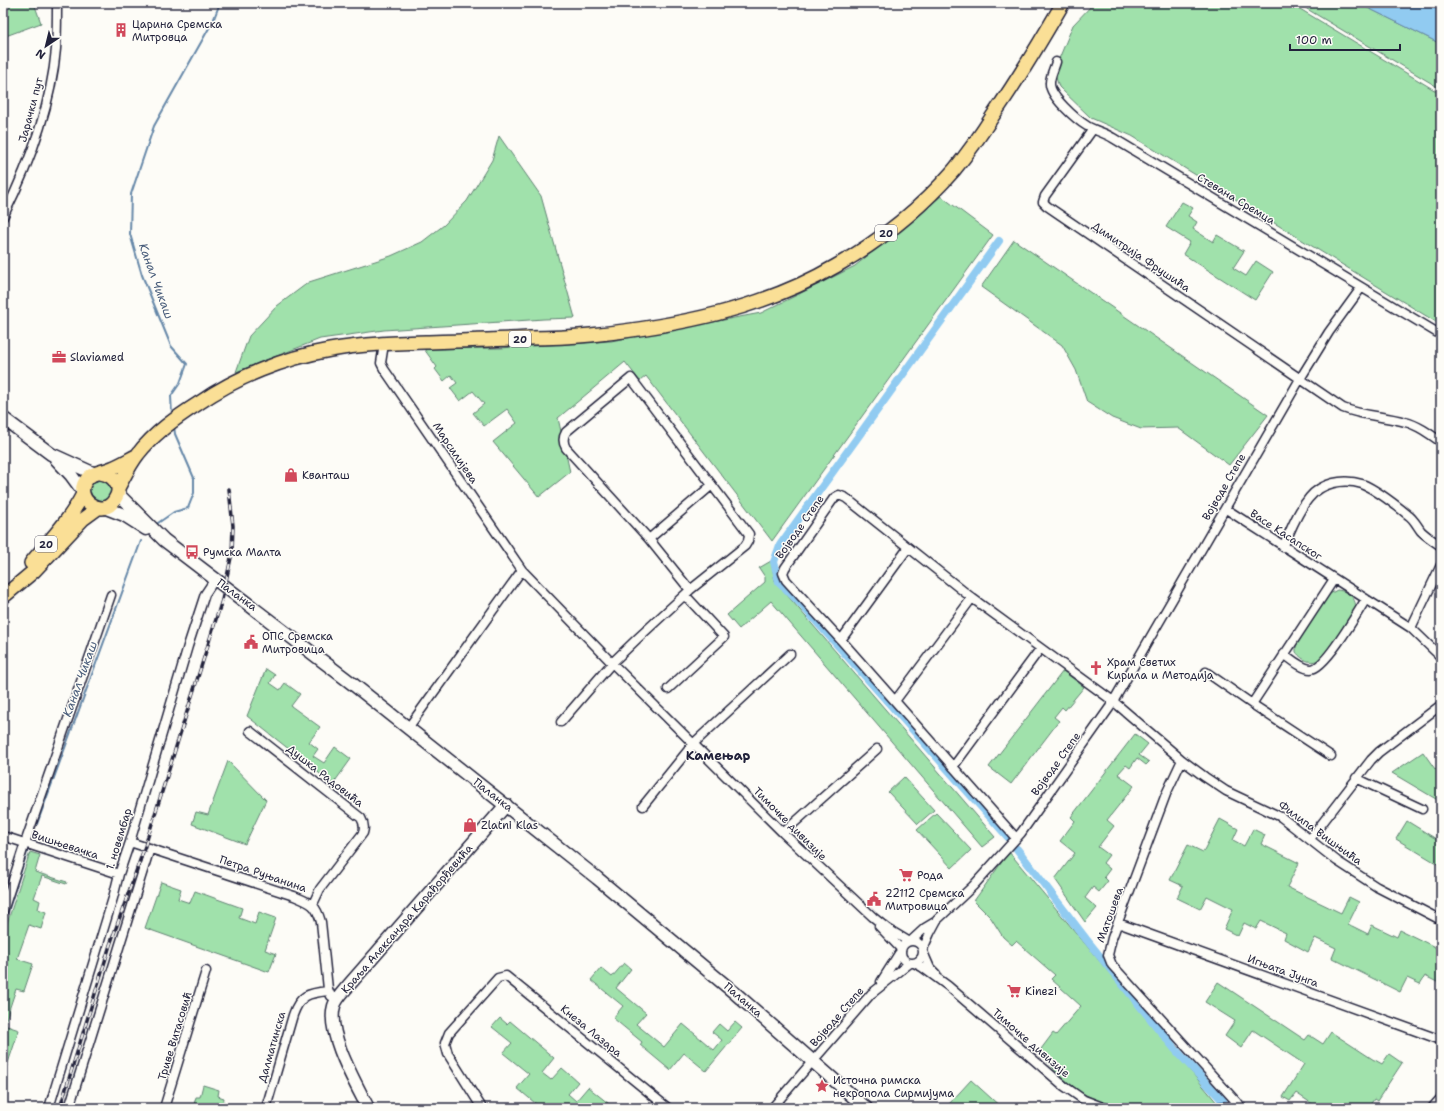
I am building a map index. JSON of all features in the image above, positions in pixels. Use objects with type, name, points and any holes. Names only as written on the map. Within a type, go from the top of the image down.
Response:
[{"type":"main road","name":"20","points":[[5,595],[34,571],[83,519],[113,502],[136,456],[148,442],[179,417],[223,388],[247,376],[306,355],[331,349],[384,344],[590,335],[655,326],[711,316],[757,303],[782,294],[816,277],[856,254],[908,216],[932,194],[954,170],[970,150],[1007,95],[1063,3]]},
{"type":"main road","points":[[3,418],[52,454],[71,475],[83,492],[88,504],[102,508]]},
{"type":"main road","points":[[52,454],[97,473],[112,477],[117,484],[118,491]]},
{"type":"main road","name":"20","points":[[5,595],[74,511],[83,492],[86,480],[97,473],[136,456]]},
{"type":"main road","name":"Паланка","points":[[118,491],[164,540]]},
{"type":"main road","name":"Паланка","points":[[102,508],[124,515],[164,540],[261,613],[408,728],[506,805],[718,979],[813,1060],[866,1108]]},
{"type":"main road","name":"Краља Александра Карађорђевића","points":[[368,1108],[338,1044],[334,1030],[333,1014],[337,1000],[506,805]]},
{"type":"street","name":"Јарачки пут","points":[[3,217],[26,165],[42,122],[50,88],[56,49],[57,3]]},
{"type":"street","name":"Стевана Сремца","points":[[1056,62],[1050,78],[1052,91],[1081,123],[1113,138],[1441,335]]},
{"type":"street","name":"Димитрија Фрушића","points":[[1093,129],[1045,196],[1044,204],[1300,379]]},
{"type":"street","name":"Војводе Степе","points":[[910,941],[925,928],[938,920],[972,886],[1016,838],[1113,702],[1300,379],[1329,332],[1361,288]]},
{"type":"street","name":"Марсилијева","points":[[384,344],[381,363],[384,370],[522,570],[612,663]]},
{"type":"street","points":[[561,722],[612,663],[688,592],[747,544],[749,534],[631,378],[566,432],[563,440],[566,448],[650,539],[688,592],[724,637],[668,689]]},
{"type":"street","points":[[1300,379],[1343,408],[1356,413],[1406,422],[1420,428],[1441,442]]},
{"type":"street","points":[[1283,547],[1302,508],[1312,494],[1327,484],[1349,482],[1362,484],[1372,489],[1408,515],[1425,535],[1441,546]]},
{"type":"street","points":[[650,539],[712,485]]},
{"type":"street","name":"Војводе Степе","points":[[1016,838],[841,640],[790,585],[783,573],[834,498],[839,495],[846,498],[972,598],[1113,702]]},
{"type":"street","name":"Васе Касапског","points":[[1226,509],[1411,628],[1441,657]]},
{"type":"street","points":[[841,640],[908,548]]},
{"type":"street","points":[[1411,628],[1441,565]]},
{"type":"street","points":[[408,728],[522,570]]},
{"type":"street","name":"1. новембар","points":[[49,1108],[194,626],[206,592],[215,579]]},
{"type":"street","points":[[1252,704],[1334,579]]},
{"type":"street","points":[[3,911],[111,595]]},
{"type":"street","points":[[895,701],[972,598]]},
{"type":"street","points":[[1284,654],[1308,669],[1314,669],[1319,666],[1335,647],[1366,599]]},
{"type":"street","points":[[953,767],[1040,649]]},
{"type":"street","points":[[643,806],[694,743],[790,654]]},
{"type":"street","name":"Тимочке дивизије","points":[[612,663],[783,833],[873,917],[888,929],[910,941]]},
{"type":"street","points":[[1206,672],[1331,756]]},
{"type":"street","name":"Филипа Вишњића","points":[[1113,702],[1182,760],[1226,791],[1281,817],[1337,861],[1377,888],[1441,920]]},
{"type":"street","points":[[1310,839],[1370,760],[1441,705]]},
{"type":"street","name":"Душка Радовића","points":[[250,731],[361,818],[364,823],[365,829],[363,833],[320,888],[313,904]]},
{"type":"street","points":[[783,833],[877,749]]},
{"type":"street","name":"Матошева","points":[[1182,760],[1166,794],[1118,923],[1108,952],[1109,960],[1240,1106]]},
{"type":"street","points":[[1356,778],[1422,809]]},
{"type":"street","name":"Вишњевачка","points":[[3,836],[119,874]]},
{"type":"street","name":"Петра Руњанина","points":[[130,842],[294,896],[313,904],[321,922],[328,991]]},
{"type":"street","points":[[69,1108],[150,848]]},
{"type":"street","name":"Тимочке дивизије","points":[[873,917],[884,933],[901,950]]},
{"type":"street","name":"Војводе Степе","points":[[923,950],[930,933],[938,920]]},
{"type":"street","name":"Игњата Јунга","points":[[1118,923],[1441,1040]]},
{"type":"street","points":[[910,941],[919,943],[923,950],[920,959],[912,963],[902,958],[901,950],[903,944],[910,941]]},
{"type":"street","name":"Војводе Степе","points":[[772,1108],[877,988],[901,950]]},
{"type":"street","name":"Тимочке дивизије","points":[[923,950],[930,968],[948,986],[1064,1086],[1084,1100],[1105,1108]]},
{"type":"street","name":"Војводе Степе","points":[[877,988],[912,963]]},
{"type":"street","name":"Тимочке дивизије","points":[[912,963],[922,967],[948,986]]},
{"type":"street","name":"Триве Витасовић","points":[[164,1108],[206,971]]},
{"type":"street","name":"Кнеза Лазара","points":[[482,1108],[448,1054],[445,1043],[449,1033],[498,978],[506,976],[668,1108]]},
{"type":"street","points":[[328,991],[331,996],[337,1000]]},
{"type":"street","name":"Далматинска","points":[[266,1108],[293,1015],[298,1003],[307,995],[328,991]]},
{"type":"street","points":[[1432,1108],[1441,1098]]},
{"type":"street","points":[[1214,1108],[1240,1106]]},
{"type":"green space","points":[[3,3],[34,3],[41,23],[3,37]]},
{"type":"green space","points":[[1094,3],[1159,3],[1164,5],[1166,3],[1290,3],[1441,94],[1441,325],[1132,136],[1091,118],[1059,87],[1054,71],[1073,25]]},
{"type":"green space","points":[[1297,3],[1358,3],[1441,44],[1441,89]]},
{"type":"green space","points":[[499,136],[541,196],[575,318],[384,330],[320,339],[236,372],[249,336],[277,306],[309,282],[391,256],[422,242],[444,225],[467,201],[492,160]]},
{"type":"green space","points":[[941,196],[993,235],[772,541],[646,376],[640,381],[625,362],[558,418],[570,472],[539,497],[493,442],[517,423],[507,409],[484,426],[473,413],[484,404],[473,391],[460,401],[450,388],[457,383],[451,375],[444,381],[435,369],[437,367],[424,349],[500,348],[611,341],[761,313],[855,266]]},
{"type":"green space","points":[[1182,202],[1193,208],[1188,216],[1197,222],[1193,229],[1213,242],[1217,235],[1244,251],[1233,268],[1246,276],[1256,261],[1273,272],[1255,300],[1183,254],[1190,242],[1166,227]]},
{"type":"green space","points":[[1014,240],[1268,415],[1229,465],[1178,428],[1141,429],[1112,418],[1087,402],[1076,370],[1062,345],[981,287]]},
{"type":"green space","points":[[100,479],[108,482],[111,490],[108,498],[100,501],[92,498],[89,490],[92,482]]},
{"type":"green space","points":[[771,561],[775,581],[995,837],[982,847],[771,601],[739,629],[727,615],[765,582],[765,577],[759,568]]},
{"type":"green space","points":[[1337,590],[1345,592],[1354,599],[1356,606],[1355,610],[1322,658],[1311,662],[1305,660],[1296,652],[1296,643],[1328,595]]},
{"type":"green space","points":[[266,669],[275,675],[270,683],[280,690],[285,683],[300,694],[291,706],[320,727],[309,742],[318,749],[313,756],[324,763],[335,747],[351,759],[333,784],[247,716]]},
{"type":"green space","points":[[1063,671],[1084,687],[1065,710],[1062,707],[1054,717],[1059,721],[1011,784],[989,767]]},
{"type":"green space","points":[[1135,734],[1148,744],[1139,755],[1149,762],[1146,765],[1137,758],[1130,768],[1126,765],[1118,774],[1134,786],[1107,820],[1114,826],[1098,847],[1109,855],[1103,863],[1110,869],[1104,877],[1108,881],[1099,892],[1093,887],[1085,898],[1097,908],[1085,922],[1055,879],[1075,853],[1060,841],[1075,821],[1071,817]]},
{"type":"green space","points":[[1423,752],[1435,769],[1441,765],[1441,802],[1392,773]]},
{"type":"green space","points":[[228,761],[266,800],[245,844],[192,824],[196,812],[208,815]]},
{"type":"green space","points":[[904,777],[934,810],[918,824],[888,792]]},
{"type":"green space","points":[[936,813],[971,850],[952,868],[917,830]]},
{"type":"green space","points":[[1220,819],[1238,829],[1233,840],[1244,846],[1253,829],[1265,835],[1261,844],[1299,863],[1287,887],[1341,913],[1349,897],[1359,902],[1348,924],[1368,934],[1372,925],[1397,937],[1400,930],[1441,950],[1436,959],[1441,961],[1441,984],[1425,976],[1420,984],[1407,978],[1400,992],[1332,958],[1336,948],[1315,938],[1308,952],[1284,939],[1286,933],[1261,921],[1256,929],[1244,923],[1238,936],[1224,929],[1233,909],[1207,896],[1200,909],[1177,898],[1183,886],[1170,880],[1188,845],[1203,852]]},
{"type":"green space","points":[[1407,821],[1441,842],[1441,866],[1396,839]]},
{"type":"green space","points":[[30,852],[40,855],[35,872],[67,882],[66,884],[42,876],[34,898],[40,901],[38,909],[46,912],[41,929],[29,925],[17,959],[33,964],[24,991],[16,989],[4,1025],[19,1030],[7,1066],[3,1065],[3,936]]},
{"type":"green space","points":[[1009,852],[1218,1104],[1161,1108],[1120,1108],[1100,1102],[1080,1092],[1058,1074],[1042,1055],[1041,1049],[1053,1033],[1056,1035],[1081,1006],[1051,979],[1055,975],[1016,941],[1012,945],[1003,937],[991,918],[974,901]]},
{"type":"green space","points":[[161,882],[181,889],[178,899],[190,903],[195,891],[242,908],[239,918],[255,924],[259,912],[276,918],[265,950],[276,954],[269,972],[145,928]]},
{"type":"green space","points":[[624,963],[631,969],[616,988],[646,1013],[636,1024],[664,1047],[683,1024],[714,1050],[722,1040],[712,1032],[719,1024],[727,1031],[735,1022],[742,1028],[706,1071],[684,1053],[670,1070],[640,1045],[642,1042],[613,1018],[623,1006],[591,980],[601,968],[612,977]]},
{"type":"green space","points":[[1218,982],[1305,1040],[1309,1035],[1323,1044],[1331,1032],[1382,1064],[1389,1054],[1402,1063],[1377,1101],[1374,1099],[1368,1108],[1312,1108],[1314,1105],[1296,1093],[1290,1101],[1283,1097],[1304,1064],[1253,1030],[1241,1048],[1225,1036],[1235,1021],[1205,1002]]},
{"type":"green space","points":[[500,1018],[507,1024],[510,1021],[554,1058],[542,1073],[551,1080],[562,1068],[578,1082],[568,1094],[576,1101],[588,1087],[614,1108],[541,1108],[517,1088],[529,1074],[503,1053],[512,1043],[492,1027]]},
{"type":"green space","points":[[971,1080],[1002,1108],[954,1108],[949,1104]]},
{"type":"green space","points":[[203,1085],[219,1090],[218,1096],[224,1098],[223,1104],[237,1108],[193,1108],[196,1097],[200,1097]]},
{"type":"water","points":[[1358,3],[1441,3],[1441,44]]},
{"type":"waterway","name":"Канал Чикаш","points":[[172,416],[171,396],[180,383],[187,364],[171,346],[142,275],[130,234],[131,194],[154,126],[213,21],[220,3]]},
{"type":"waterway","points":[[999,241],[780,545],[774,562],[779,582],[801,604],[1008,837]]},
{"type":"waterway","name":"Канал Чикаш","points":[[155,525],[174,512],[188,508],[194,493],[194,478],[175,434],[174,426]]},
{"type":"waterway","name":"Канал Чикаш","points":[[37,824],[141,541]]},
{"type":"waterway","name":"Канал Чикаш","points":[[3,927],[29,846]]},
{"type":"waterway","points":[[1017,849],[1086,939],[1174,1048],[1223,1101]]},
{"type":"railway","points":[[60,1108],[110,945],[145,846],[222,600],[232,553],[233,526],[229,489]]},
{"type":"place","name":"Царина Сремска Митровца","points":[[121,30]]},
{"type":"place","name":"Slaviamed","points":[[59,357]]},
{"type":"place","name":"Кванташ","points":[[291,475]]},
{"type":"place","name":"Румска Малта","points":[[192,552]]},
{"type":"place","name":"ОПС Сремска Митровица","points":[[251,642]]},
{"type":"place","name":"Храм Светих Кирила и Методија","points":[[1096,668]]},
{"type":"place","name":"Zlatni Klas","points":[[470,825]]},
{"type":"place","name":"Рода","points":[[906,875]]},
{"type":"place","name":"22112 Сремска Митровица","points":[[874,899]]},
{"type":"place","name":"Kinezi","points":[[1014,991]]},
{"type":"place","name":"Источна римска некропола Сирмијума","points":[[822,1086]]},
{"type":"district","name":"Камењар","points":[[718,755]]}]
